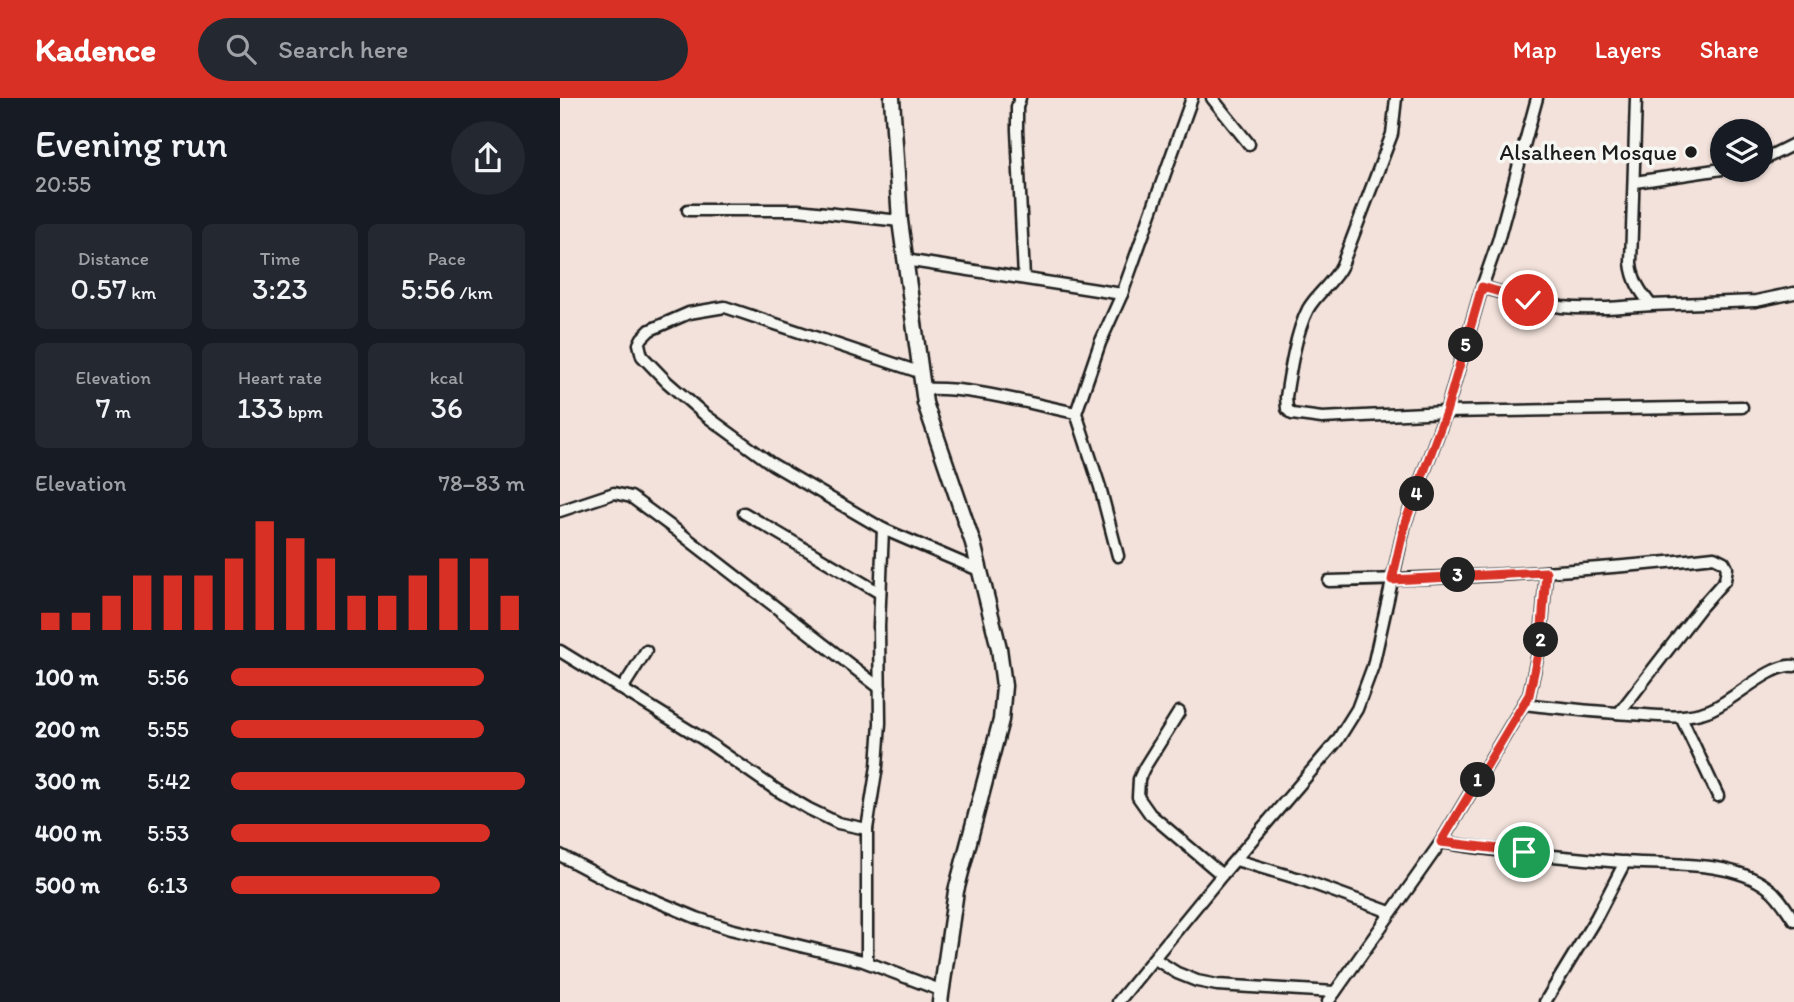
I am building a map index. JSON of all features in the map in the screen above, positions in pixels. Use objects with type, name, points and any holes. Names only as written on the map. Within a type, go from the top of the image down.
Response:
[{"type":"street","points":[[560,855],[611,882],[697,918],[730,929],[867,962],[940,996],[956,891],[1001,720],[1003,667],[981,570],[925,403],[900,221],[892,98]]},
{"type":"street","points":[[1020,98],[1017,107],[1017,130],[1024,278]]},
{"type":"street","points":[[1118,556],[1100,487],[1076,413],[1192,98]]},
{"type":"street","points":[[1212,98],[1250,144]]},
{"type":"street","points":[[1396,98],[1392,134],[1342,265],[1310,306],[1304,319],[1285,404],[1292,414],[1308,418],[1446,412],[1742,407]]},
{"type":"street","points":[[1118,1002],[1222,875],[1330,750],[1357,709],[1373,666],[1405,523],[1446,412],[1498,241],[1537,98]]},
{"type":"street","points":[[1636,98],[1632,276],[1638,289],[1651,305]]},
{"type":"street","points":[[1773,154],[1794,144]]},
{"type":"street","points":[[1635,181],[1710,171]]},
{"type":"street","points":[[688,210],[798,210],[900,221]]},
{"type":"street","points":[[905,260],[1122,294]]},
{"type":"street","points":[[1482,287],[1566,307],[1600,308],[1756,301],[1794,293]]},
{"type":"street","points":[[919,372],[725,307],[689,313],[650,330],[639,344],[639,350],[646,361],[705,415],[793,478],[883,529],[981,570]]},
{"type":"street","points":[[923,389],[940,388],[977,393],[1076,413]]},
{"type":"street","points":[[560,511],[614,493],[631,497],[880,688]]},
{"type":"street","points":[[744,513],[880,593]]},
{"type":"street","points":[[867,962],[867,829],[877,766],[883,529]]},
{"type":"street","points":[[1329,581],[1546,572],[1636,566],[1714,556],[1724,562],[1727,568],[1725,580],[1619,713]]},
{"type":"street","points":[[1328,1002],[1441,842],[1524,704],[1533,685],[1539,655],[1546,572]]},
{"type":"street","points":[[560,651],[809,809],[838,823],[867,829]]},
{"type":"street","points":[[622,689],[646,651]]},
{"type":"street","points":[[1524,704],[1681,717],[1711,710],[1774,670],[1787,665],[1794,666]]},
{"type":"street","points":[[1179,712],[1144,768],[1139,779],[1138,797],[1150,814],[1222,875]]},
{"type":"street","points":[[1681,717],[1718,796]]},
{"type":"street","points":[[1441,842],[1625,862],[1701,866],[1744,876],[1767,887],[1780,899],[1794,920]]},
{"type":"street","points":[[1236,860],[1300,879],[1390,912]]},
{"type":"street","points":[[1545,1002],[1596,918],[1625,862]]},
{"type":"street","points":[[1155,960],[1177,973],[1217,985],[1335,992]]},
{"type":"place","name":"Alsalheen Mosque","points":[[1691,152]]},
{"type":"route","points":[[1524,852],[1441,842],[1496,753],[1533,685],[1543,625],[1546,572],[1392,580],[1405,523],[1446,412],[1482,287],[1528,300]]}]
